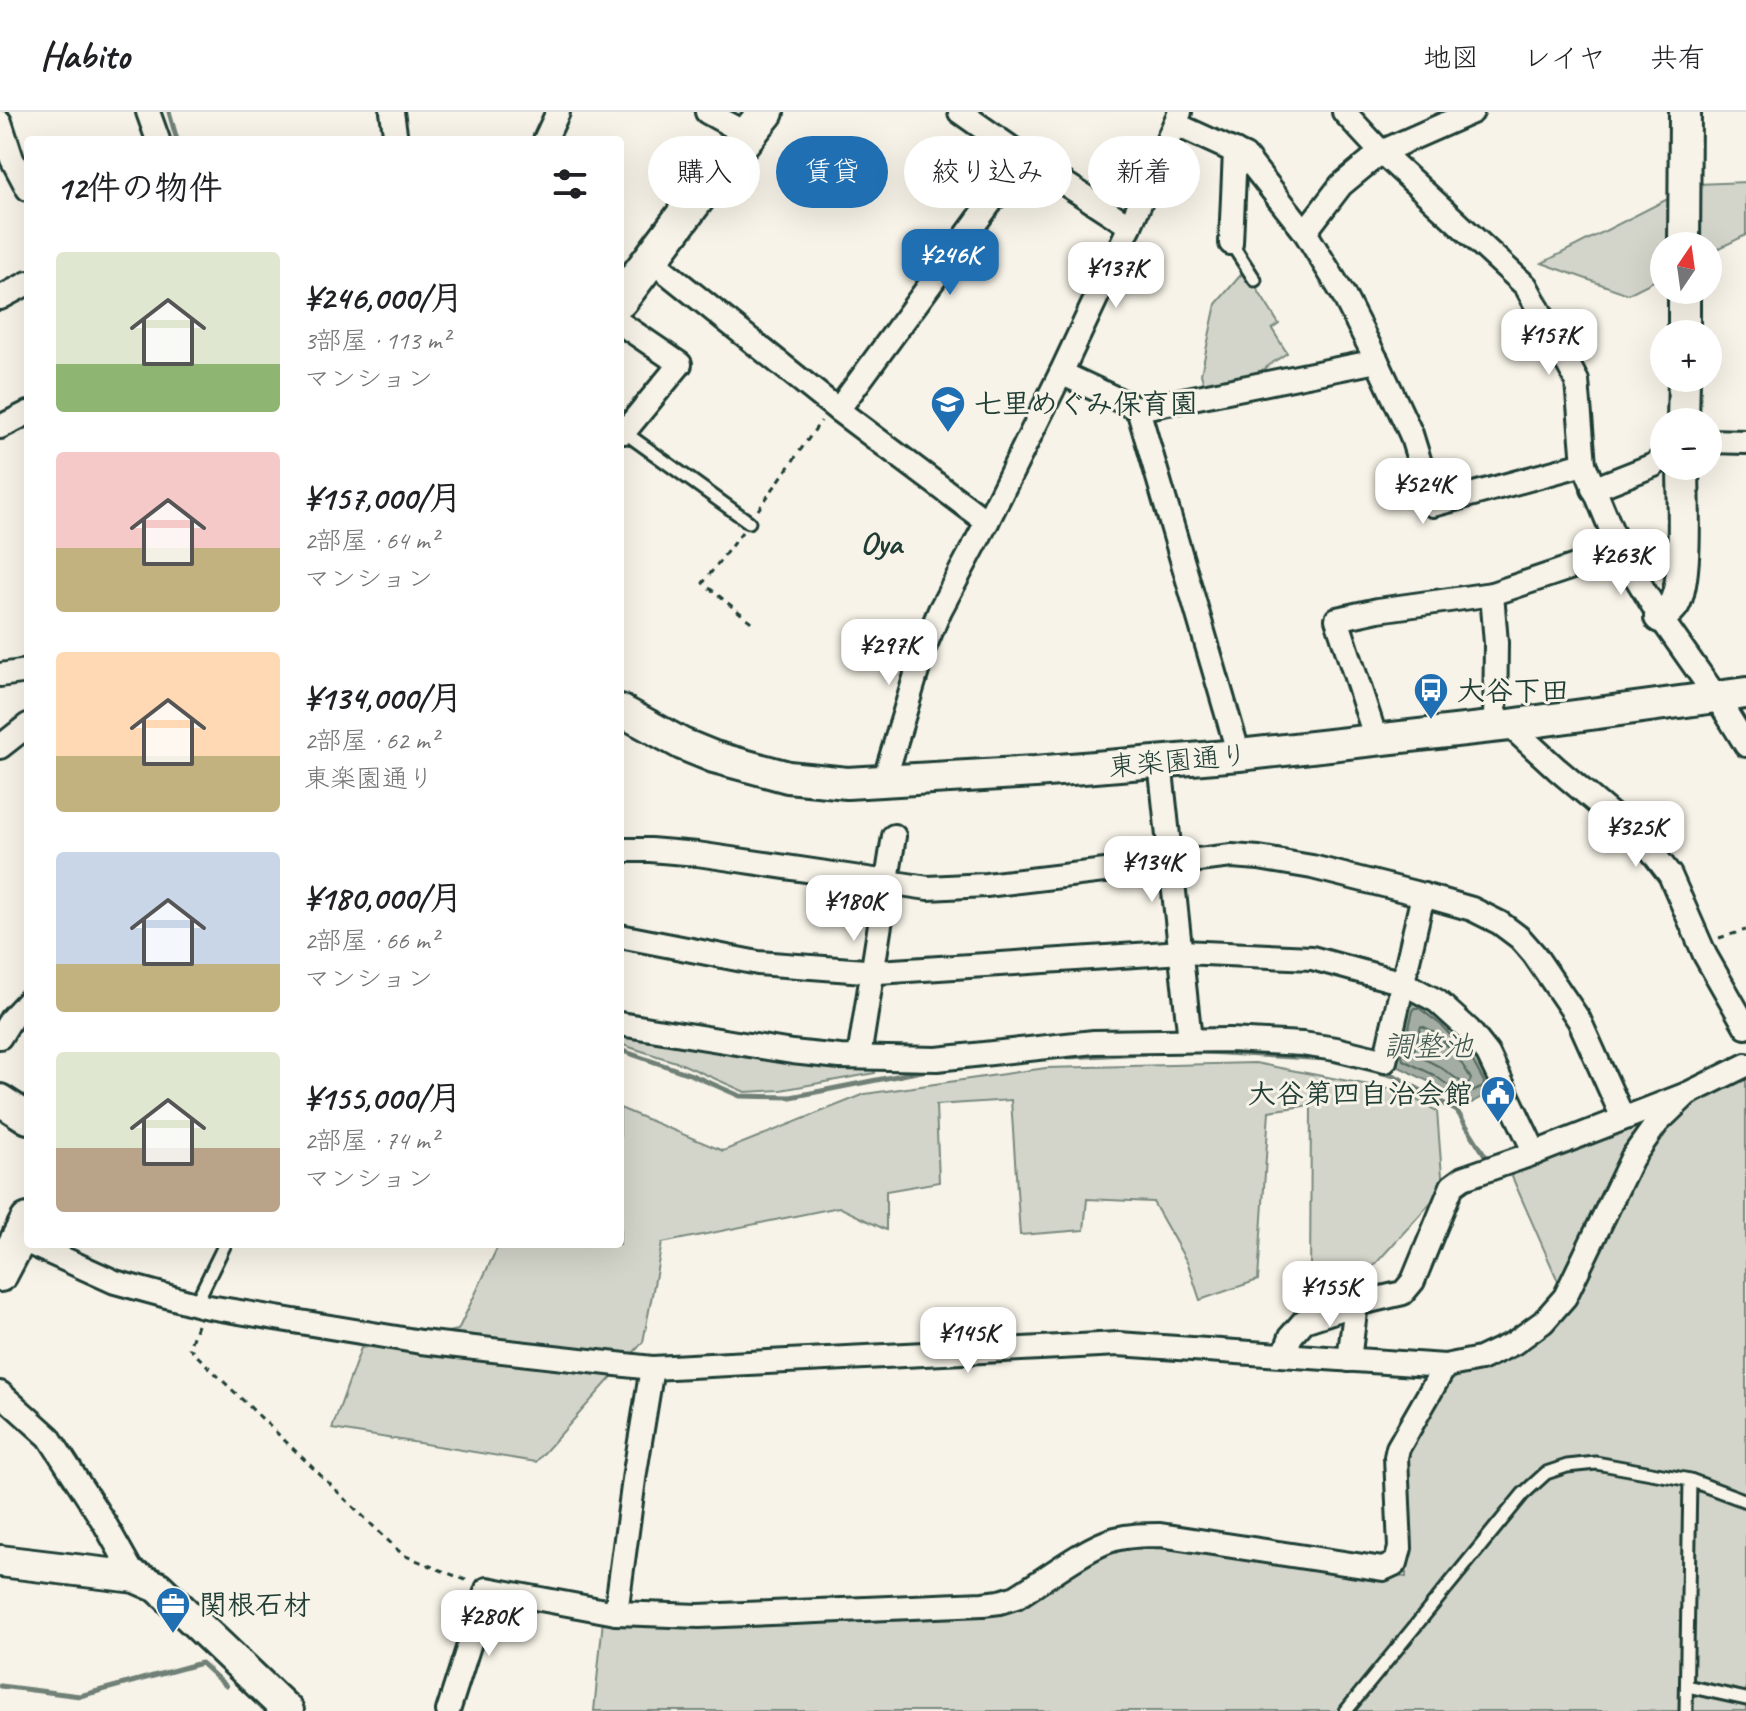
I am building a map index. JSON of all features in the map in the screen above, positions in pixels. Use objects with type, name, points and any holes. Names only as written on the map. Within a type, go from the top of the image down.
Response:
[{"type":"main road","points":[[624,295],[756,123]]},
{"type":"main road","points":[[0,1274],[22,1236]]},
{"type":"street","points":[[392,112],[395,136]]},
{"type":"street","points":[[547,136],[558,112]]},
{"type":"street","points":[[707,112],[756,123]]},
{"type":"street","points":[[960,112],[994,136]]},
{"type":"street","points":[[1344,112],[1381,152],[1526,286],[1577,381],[1584,464],[1620,551],[1660,617],[1731,695],[1746,745]]},
{"type":"street","points":[[1305,232],[1341,185],[1381,152],[1472,112]]},
{"type":"street","points":[[1684,232],[1685,112]]},
{"type":"street","points":[[152,113],[157,136]]},
{"type":"street","points":[[884,781],[924,648],[940,610],[1061,373],[1178,118],[1245,156],[1305,232],[1343,294],[1377,361],[1411,434],[1433,505],[1584,464]]},
{"type":"street","points":[[0,122],[12,159],[24,182]]},
{"type":"street","points":[[1231,243],[1235,151]]},
{"type":"street","points":[[1072,188],[1130,226]]},
{"type":"street","points":[[838,410],[987,208]]},
{"type":"street","points":[[651,260],[838,410],[987,522]]},
{"type":"street","points":[[2,292],[24,284]]},
{"type":"street","points":[[624,326],[680,364],[624,428]]},
{"type":"street","points":[[1061,373],[1138,409],[1377,361]]},
{"type":"street","points":[[1138,409],[1239,755]]},
{"type":"street","points":[[0,427],[24,415]]},
{"type":"street","points":[[1722,441],[1746,442]]},
{"type":"street","points":[[1593,489],[1650,467]]},
{"type":"street","points":[[1660,617],[1673,607],[1679,590],[1683,480]]},
{"type":"street","points":[[1376,739],[1337,619],[1492,594],[1620,551]]},
{"type":"street","points":[[1492,594],[1502,725],[1647,845],[1670,875],[1700,944],[1746,1027]]},
{"type":"street","points":[[0,675],[24,672]]},
{"type":"street","name":"東楽園通り","points":[[624,712],[682,744],[714,757],[788,777],[847,783],[1239,755],[1731,695]]},
{"type":"street","points":[[0,747],[24,728]]},
{"type":"street","points":[[1160,762],[1190,1040]]},
{"type":"street","points":[[859,1057],[894,836]]},
{"type":"street","points":[[624,850],[697,854],[928,888],[986,885],[1232,856],[1312,867],[1423,895],[1472,909],[1500,923],[1520,938],[1579,1020],[1623,1118]]},
{"type":"street","points":[[624,1025],[792,1052],[859,1057],[937,1059],[1094,1042],[1190,1040],[1302,1044],[1385,1061],[1423,895]]},
{"type":"street","points":[[624,937],[758,963],[873,972],[1182,952],[1312,958],[1403,983],[1437,1001],[1469,1030],[1488,1054],[1535,1153]]},
{"type":"street","points":[[0,1037],[24,1005]]},
{"type":"street","points":[[1284,1355],[1291,1336],[1304,1321],[1403,1293],[1413,1281],[1452,1186],[1463,1178],[1687,1094],[1746,1065]]},
{"type":"street","points":[[46,1248],[115,1282],[200,1304],[421,1342],[652,1368],[1118,1344],[1445,1366],[1480,1359],[1514,1343],[1543,1322],[1565,1297],[1632,1158],[1657,1123],[1687,1094]]},
{"type":"street","points":[[0,1100],[24,1115]]},
{"type":"street","points":[[1349,1360],[1356,1304]]},
{"type":"street","points":[[448,1711],[487,1589],[616,1613],[699,1616],[1000,1602],[1016,1597],[1105,1542],[1132,1535],[1160,1535],[1383,1569],[1391,1567],[1399,1557],[1400,1548],[1398,1448],[1445,1366]]},
{"type":"street","points":[[616,1613],[652,1368]]},
{"type":"street","points":[[0,1393],[49,1437],[135,1577]]},
{"type":"street","points":[[0,1561],[135,1577],[158,1587],[288,1711]]},
{"type":"lane","points":[[1231,243],[1255,280]]},
{"type":"lane","points":[[624,431],[749,522]]},
{"type":"lane","points":[[200,1304],[223,1248]]},
{"type":"lane","points":[[1346,1711],[1523,1494],[1546,1473],[1567,1466],[1596,1463],[1690,1480],[1746,1501]]},
{"type":"lane","points":[[1686,1711],[1690,1480]]},
{"type":"lane","points":[[1687,1686],[1746,1699]]},
{"type":"path","points":[[1700,944],[1746,930]]},
{"type":"path","points":[[200,1304],[189,1348],[403,1555],[487,1589]]},
{"type":"shaded area","points":[[1746,182],[1746,235],[1722,247],[1722,232],[1650,232],[1650,283],[1628,294],[1542,263],[1697,184]]},
{"type":"shaded area","points":[[1245,270],[1279,324],[1272,329],[1287,353],[1256,374],[1204,385],[1201,374],[1216,304]]},
{"type":"shaded area","points":[[624,1029],[873,1063],[875,1073],[781,1090],[745,1092],[682,1064],[624,1045]]},
{"type":"shaded area","points":[[1255,1063],[1400,1091],[1437,1111],[1443,1189],[1352,1290],[1310,1286],[1311,1105],[1269,1111],[1258,1280],[1200,1300],[1188,1264],[1153,1202],[1087,1199],[1084,1230],[1020,1235],[1011,1100],[936,1105],[939,1182],[886,1191],[886,1230],[839,1207],[662,1243],[643,1342],[536,1462],[332,1429],[361,1348],[458,1330],[497,1248],[624,1248],[624,1110],[723,1151],[865,1094],[1046,1068]]},
{"type":"shaded area","points":[[1746,1078],[1746,1711],[594,1711],[603,1620],[992,1612],[1092,1554],[1122,1545],[1171,1542],[1406,1577],[1405,1456],[1445,1385],[1577,1295],[1635,1171],[1669,1125],[1699,1101]]},
{"type":"shaded area","points":[[1640,1120],[1646,1124],[1561,1288],[1509,1170]]},
{"type":"water","name":"調整池","points":[[1414,995],[1446,1019],[1478,1053],[1497,1089],[1464,1107],[1430,1082],[1393,1064],[1407,998]]},
{"type":"waterway","points":[[169,112],[176,136]]},
{"type":"waterway","points":[[624,1051],[740,1096],[791,1097],[932,1069]]},
{"type":"waterway","points":[[1189,1051],[1328,1059],[1395,1076],[1457,1111],[1488,1160]]},
{"type":"waterway","points":[[1049,1058],[1163,1052]]},
{"type":"waterway","points":[[0,1686],[80,1696],[201,1663],[226,1686]]},
{"type":"place","name":"七里めぐみ保育園","points":[[948,434]]},
{"type":"place","name":"大谷下田","points":[[1431,721]]},
{"type":"place","name":"大谷第四自治会館","points":[[1498,1124]]},
{"type":"place","name":"関根石材","points":[[173,1635]]},
{"type":"district","name":"Oya","points":[[881,542]]}]
